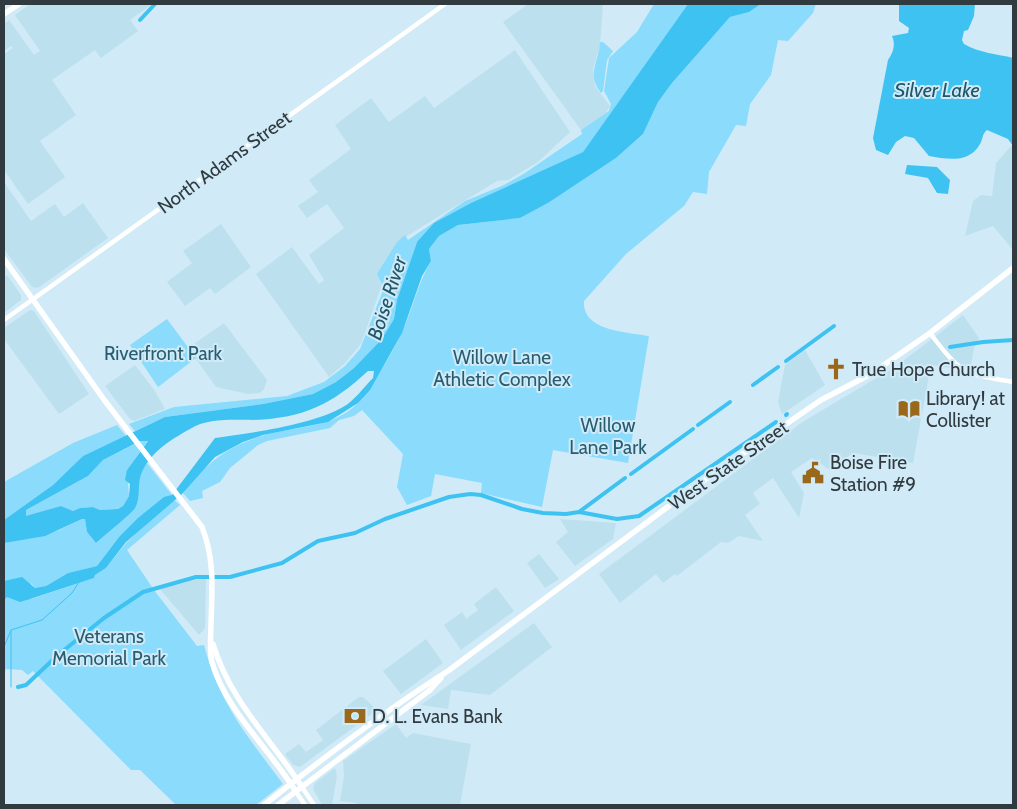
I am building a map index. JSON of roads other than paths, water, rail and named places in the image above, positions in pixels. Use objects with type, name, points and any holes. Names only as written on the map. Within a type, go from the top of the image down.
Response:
[{"type":"main road","points":[[4,14],[19,4]]},
{"type":"main road","points":[[4,259],[121,422],[202,527],[210,548],[212,570],[212,661],[220,684],[296,792]]},
{"type":"main road","name":"West State Street","points":[[264,805],[291,783],[390,710],[448,671],[693,488],[821,400],[871,374],[930,333],[1013,268]]},
{"type":"main road","points":[[211,637],[219,665],[230,687],[302,787]]},
{"type":"main road","name":"West State Street","points":[[278,805],[430,690],[448,671]]},
{"type":"main road","name":"West State Street","points":[[413,703],[413,698],[428,684]]},
{"type":"main road","name":"West State Street","points":[[380,726],[391,714],[390,710]]},
{"type":"street","name":"North Adams Street","points":[[4,320],[445,4]]},
{"type":"street","points":[[930,333],[954,364],[968,373],[1013,382]]},
{"type":"street","points":[[302,787],[314,805]]},
{"type":"street","points":[[296,792],[305,805]]},
{"type":"water","points":[[688,4],[761,4],[749,12],[730,17],[672,83],[658,102],[643,134],[616,158],[548,203],[520,218],[458,225],[439,236],[429,249],[431,261],[422,276],[402,333],[370,390],[358,403],[328,422],[263,435],[243,442],[215,457],[182,494],[126,542],[106,568],[95,575],[94,578],[20,602],[7,597],[4,600],[4,581],[22,577],[35,588],[46,586],[68,573],[97,566],[119,537],[138,518],[164,497],[172,495],[215,438],[281,427],[315,419],[330,413],[343,407],[355,398],[373,378],[374,371],[368,371],[342,393],[329,401],[302,413],[271,419],[212,421],[197,425],[175,438],[153,455],[143,470],[135,508],[96,543],[87,532],[85,519],[82,519],[45,536],[4,543],[4,520],[53,485],[83,456],[165,417],[263,404],[313,394],[336,382],[354,368],[381,340],[394,319],[397,300],[417,242],[434,223],[473,202],[583,152]],"holes":[[[140,441],[148,441],[127,470],[125,480],[130,484],[129,496],[123,506],[118,509],[100,510],[93,507],[80,508],[73,511],[61,506],[26,516],[26,510],[88,476],[103,460]]]},
{"type":"water","name":"Silver Lake","points":[[899,4],[975,4],[974,16],[968,30],[964,31],[962,40],[964,44],[982,51],[1013,58],[1013,146],[1008,139],[987,130],[980,144],[970,155],[957,159],[929,156],[914,138],[905,136],[896,142],[888,155],[876,150],[873,138],[888,60],[893,49],[892,36],[908,33],[909,28],[899,21]]},
{"type":"water","points":[[907,165],[937,167],[950,180],[948,194],[937,193],[928,178],[905,174]]},
{"type":"waterway","points":[[140,20],[155,4]]},
{"type":"waterway","points":[[786,361],[834,326]]},
{"type":"waterway","points":[[950,347],[1013,340]]},
{"type":"waterway","points":[[753,385],[778,367]]},
{"type":"waterway","points":[[698,425],[730,402]]},
{"type":"waterway","points":[[18,687],[26,685],[58,655],[104,618],[143,592],[196,577],[230,577],[282,563],[318,541],[355,533],[385,519],[449,497],[470,494],[481,495],[522,509],[543,513],[566,514],[579,512],[617,519],[639,516],[776,422]]},
{"type":"waterway","points":[[631,474],[693,429]]},
{"type":"waterway","points":[[579,512],[625,478]]},
{"type":"waterway","points":[[4,647],[11,630],[42,620],[72,593],[79,582]]},
{"type":"waterway","points":[[11,631],[11,687]]},
{"type":"place","name":"True Hope Church","points":[[836,369]]},
{"type":"place","name":"Library! at Collister","points":[[909,409]]},
{"type":"place","name":"Boise Fire Station #9","points":[[813,473]]},
{"type":"place","name":"D. L. Evans Bank","points":[[355,716]]},
{"type":"water label","name":"Boise River","points":[[387,298]]},
{"type":"park label","name":"Riverfront Park","points":[[163,353]]},
{"type":"park label","name":"Willow Lane Athletic Complex","points":[[502,368]]},
{"type":"park label","name":"Willow Lane Park","points":[[608,436]]},
{"type":"park label","name":"Veterans Memorial Park","points":[[109,647]]}]
